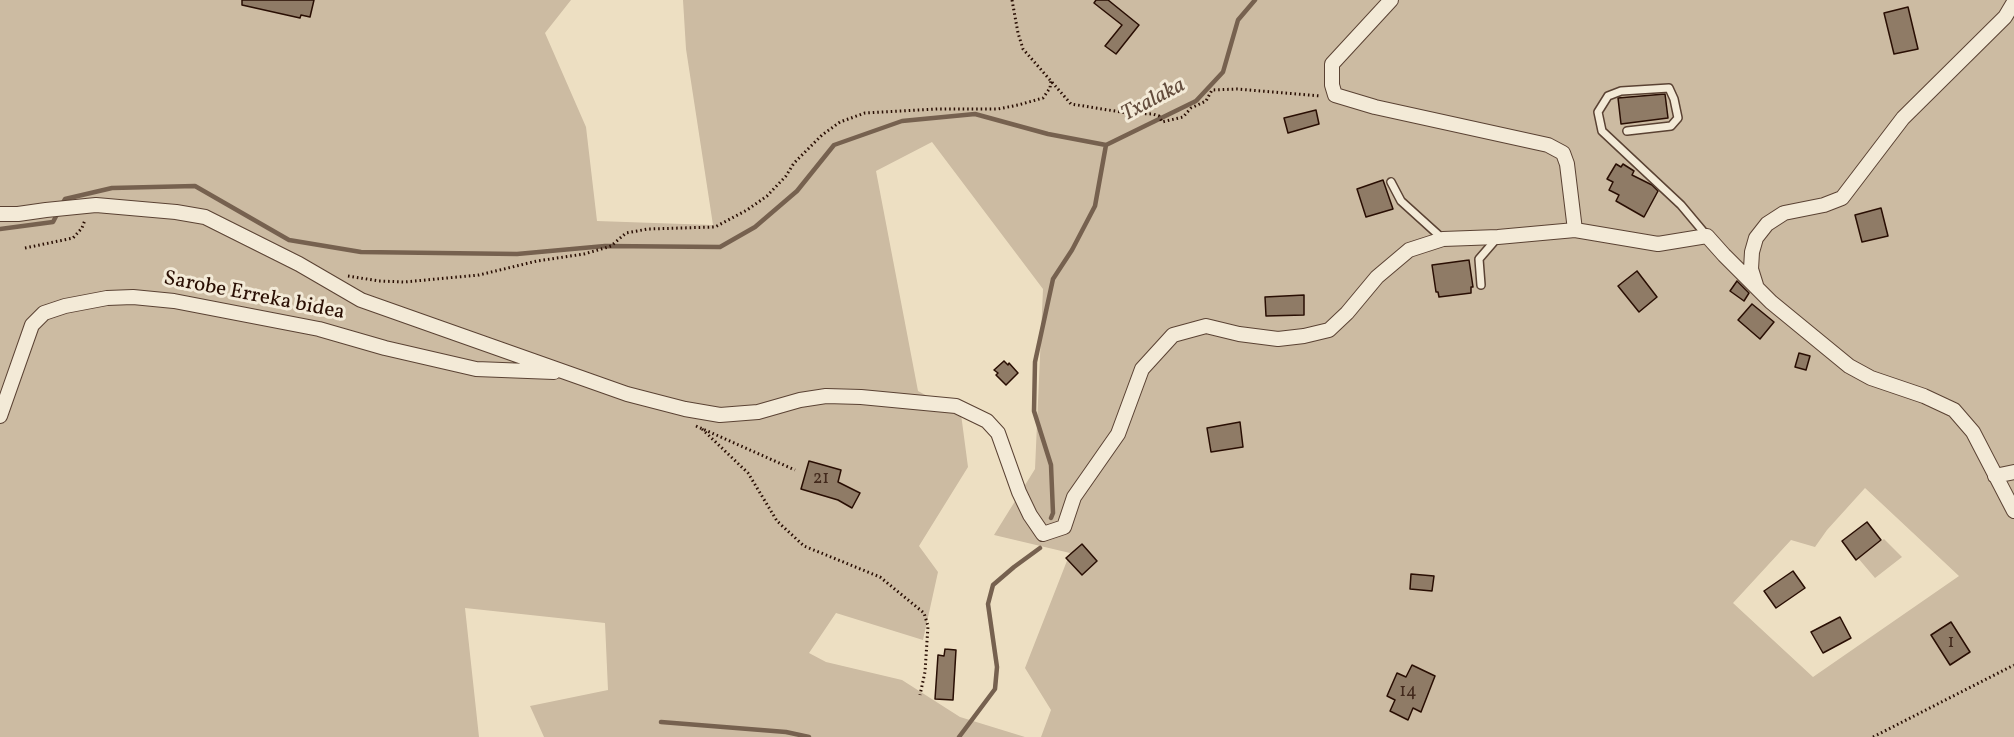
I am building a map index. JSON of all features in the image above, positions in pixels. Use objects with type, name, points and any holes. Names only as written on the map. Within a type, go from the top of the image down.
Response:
[{"type":"street","points":[[1391,0],[1332,64],[1332,85],[1335,95],[1375,107],[1548,145],[1563,153],[1567,164],[1575,230]]},
{"type":"street","points":[[1756,286],[1751,269],[1752,252],[1756,238],[1767,224],[1784,213],[1824,205],[1842,198],[1903,118],[2005,17],[2014,2]]},
{"type":"street","points":[[0,214],[96,206],[205,217],[299,264],[361,300],[627,394],[685,409],[720,415],[758,412],[800,400],[826,396],[861,396],[956,406],[987,421],[998,434],[1019,492],[1043,534],[1064,527],[1074,497],[1118,434],[1142,369],[1173,335],[1206,326],[1239,334],[1278,339],[1329,330],[1347,313],[1377,277],[1408,250],[1443,239],[1575,230],[1658,244],[1707,236],[1772,302],[1850,366],[1871,378],[1924,396],[1954,410],[2007,475],[2014,512]]},
{"type":"street","name":"Sarobe Erreka bidea","points":[[0,416],[32,325],[44,313],[65,306],[107,298],[134,297],[174,301],[307,326],[385,348],[476,369],[567,372]]},
{"type":"lane","points":[[1627,131],[1671,126],[1678,118],[1669,88],[1621,91],[1608,96],[1598,112],[1602,131],[1682,205],[1707,236]]},
{"type":"lane","points":[[1391,182],[1401,201],[1443,239]]},
{"type":"lane","points":[[1481,285],[1479,259],[1498,237]]},
{"type":"path","points":[[1012,0],[1023,49],[1071,104],[1100,110],[1154,114],[1159,116],[1162,122],[1183,117],[1191,108],[1206,101],[1212,90],[1237,89],[1344,97]]},
{"type":"path","name":"Sarobe Erreka bidea","points":[[348,276],[405,282],[479,275],[537,261],[605,249],[626,233],[648,228],[715,227],[757,204],[774,189],[794,163],[822,135],[840,122],[865,113],[1008,107],[1042,98],[1050,88],[1051,80]]},
{"type":"path","points":[[25,248],[73,238],[82,228],[86,217],[77,207]]},
{"type":"path","points":[[685,409],[687,422],[795,470]]},
{"type":"path","points":[[702,429],[748,474],[777,521],[804,546],[880,577],[924,613],[928,626],[925,672],[920,694]]},
{"type":"path","points":[[1873,737],[2014,665]]},
{"type":"shaded area","points":[[0,0],[571,0],[545,33],[586,127],[597,221],[713,225],[686,49],[683,0],[2014,0],[2014,737],[1041,737],[1051,710],[1025,668],[1070,553],[994,535],[1035,469],[1043,289],[932,142],[876,171],[918,391],[961,414],[968,467],[919,546],[938,572],[923,640],[836,613],[809,653],[826,662],[902,680],[960,717],[1025,737],[544,737],[530,706],[608,690],[605,623],[465,608],[479,737],[0,737]],"holes":[[[1865,488],[1959,576],[1813,677],[1733,603],[1791,540],[1815,547],[1827,530]]]},
{"type":"shaded area","points":[[1884,539],[1902,557],[1875,578],[1858,558]]},
{"type":"building","points":[[242,0],[314,0],[310,17],[301,15],[300,18],[242,5]]},
{"type":"building","points":[[1096,0],[1108,0],[1139,25],[1116,54],[1105,46],[1122,25],[1094,3]]},
{"type":"building","points":[[1908,7],[1918,49],[1894,54],[1884,13]]},
{"type":"building","points":[[1665,94],[1668,118],[1621,124],[1618,98]]},
{"type":"building","points":[[1316,110],[1319,124],[1288,133],[1284,118]]},
{"type":"building","points":[[1616,164],[1621,167],[1623,164],[1634,171],[1632,175],[1652,185],[1658,191],[1644,217],[1616,201],[1619,195],[1609,190],[1613,182],[1607,179]]},
{"type":"building","points":[[1383,180],[1393,209],[1366,217],[1357,189]]},
{"type":"building","points":[[1881,208],[1888,236],[1862,242],[1855,215]]},
{"type":"building","points":[[1469,260],[1473,287],[1471,287],[1471,293],[1439,297],[1436,292],[1432,265]]},
{"type":"building","points":[[1637,271],[1657,297],[1639,312],[1618,286]]},
{"type":"building","points":[[1737,281],[1749,293],[1744,301],[1730,291]]},
{"type":"building","points":[[1304,295],[1304,315],[1266,316],[1265,297]]},
{"type":"building","points":[[1752,304],[1774,322],[1760,339],[1738,320]]},
{"type":"building","points":[[1799,353],[1810,356],[1806,370],[1795,367]]},
{"type":"building","points":[[1004,361],[1018,373],[1006,385],[994,370]]},
{"type":"building","points":[[1240,422],[1243,447],[1211,452],[1207,428]]},
{"type":"building","points":[[809,461],[841,470],[838,482],[860,493],[852,508],[838,500],[801,489]]},
{"type":"building","points":[[1867,522],[1881,540],[1856,560],[1842,541]]},
{"type":"building","points":[[1082,544],[1097,561],[1082,575],[1066,558]]},
{"type":"building","points":[[1793,571],[1805,588],[1776,608],[1764,591]]},
{"type":"building","points":[[1411,574],[1434,576],[1432,591],[1410,589]]},
{"type":"building","points":[[1840,617],[1851,638],[1823,653],[1811,632]]},
{"type":"building","points":[[1951,622],[1970,652],[1950,665],[1931,635]]},
{"type":"building","points":[[945,649],[956,650],[953,700],[935,699],[938,655],[944,656]]},
{"type":"building","points":[[1412,665],[1435,676],[1421,712],[1413,708],[1408,720],[1390,711],[1395,700],[1387,696],[1397,673],[1406,677]]},
{"type":"waterway","name":"Txalaka","points":[[0,229],[53,222],[65,199],[112,188],[195,186],[289,240],[361,252],[517,254],[605,246],[720,247],[755,227],[797,191],[834,145],[902,121],[975,114],[1048,134],[1106,145],[1196,101],[1223,72],[1238,20],[1255,0]]},
{"type":"waterway","points":[[1051,518],[1053,513],[1051,465],[1034,411],[1035,362],[1053,279],[1072,250],[1095,206],[1106,145]]},
{"type":"waterway","points":[[959,737],[995,689],[997,667],[988,604],[993,585],[1040,548]]},
{"type":"waterway","points":[[661,722],[786,732],[809,737]]}]
